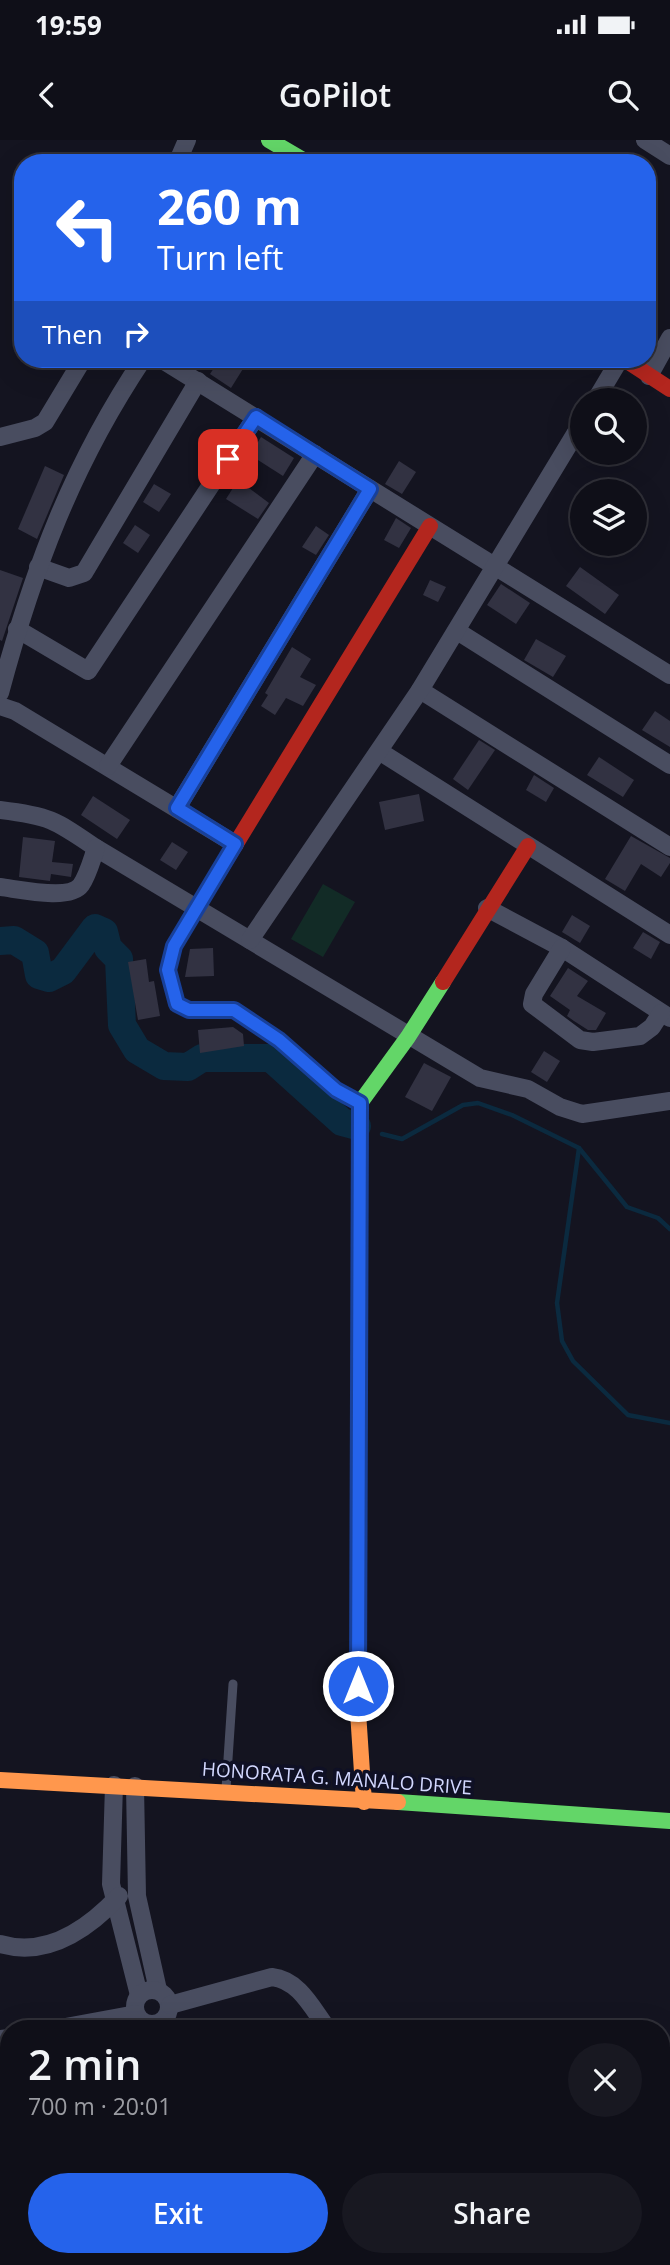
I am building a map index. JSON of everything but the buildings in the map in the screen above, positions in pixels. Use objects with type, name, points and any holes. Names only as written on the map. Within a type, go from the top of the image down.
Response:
[{"type":"street","points":[[270,140],[300,152]]},
{"type":"street","points":[[645,140],[670,156]]},
{"type":"street","points":[[656,363],[670,338]]},
{"type":"street","points":[[0,437],[42,425],[77,368]]},
{"type":"street","points":[[0,693],[17,629],[45,544],[106,415],[137,368]]},
{"type":"street","points":[[176,368],[670,675]]},
{"type":"street","points":[[603,388],[616,368]]},
{"type":"street","points":[[636,368],[670,388]]},
{"type":"street","points":[[649,376],[653,368]]},
{"type":"street","points":[[38,567],[69,578],[84,573],[198,381]]},
{"type":"street","points":[[17,629],[88,671],[256,417]]},
{"type":"street","points":[[250,940],[420,690],[570,443]]},
{"type":"street","points":[[108,766],[315,454]]},
{"type":"street","points":[[177,808],[370,489]]},
{"type":"street","points":[[360,1103],[336,1090],[279,1040],[234,1010],[189,1010],[177,1004],[168,970],[174,946],[430,526]]},
{"type":"street","points":[[457,631],[670,765]]},
{"type":"street","points":[[420,690],[670,847]]},
{"type":"street","points":[[0,706],[15,711],[235,844]]},
{"type":"street","points":[[379,751],[670,935]]},
{"type":"street","points":[[0,810],[41,815],[55,820],[96,848],[480,1078],[528,1089],[573,1113],[670,1101]]},
{"type":"street","points":[[364,1802],[358,1685],[360,1103],[408,1037],[528,846]]},
{"type":"street","points":[[0,887],[62,894],[73,891],[81,885],[96,848]]},
{"type":"street","points":[[487,908],[562,948],[666,1015],[640,1035],[627,1040],[580,1040],[531,1004],[534,994],[562,948]]},
{"type":"street","name":"HONORATA G. MANALO DRIVE","points":[[0,1780],[226,1791],[670,1821]]},
{"type":"street","points":[[114,1786],[111,1884],[139,1995]]},
{"type":"street","points":[[135,1786],[137,1896],[158,1990]]},
{"type":"street","points":[[0,1944],[37,1947],[62,1941],[114,1901],[137,1876]]},
{"type":"street","points":[[140,2020],[134,2004],[139,1995],[148,1990],[158,1990],[166,1996],[172,2016],[272,1977],[284,1978],[294,1984],[321,2020]]},
{"type":"street","points":[[103,2020],[136,2014]]},
{"type":"lane","points":[[226,1791],[233,1684]]},
{"type":"green space","points":[[323,884],[355,902],[323,957],[291,939]]},
{"type":"waterway","points":[[0,941],[14,940],[35,953],[39,975],[49,978],[63,971],[95,928],[104,932],[108,948],[119,959],[122,1025],[137,1050],[164,1066],[188,1067],[202,1058],[271,1058],[342,1122],[357,1126]]},
{"type":"waterway","points":[[382,1134],[402,1139],[463,1105],[478,1103],[512,1115],[579,1148],[627,1207],[658,1218],[670,1229]]},
{"type":"waterway","points":[[579,1148],[557,1303],[562,1341],[573,1361],[628,1415],[670,1423]]},
{"type":"traffic: fast","points":[[269,140],[293,154]]},
{"type":"traffic: fast","points":[[359,1441],[360,1103],[408,1037],[443,982]]},
{"type":"traffic: fast","points":[[398,1802],[670,1821]]},
{"type":"traffic: slow","points":[[204,896],[174,946],[168,970],[177,1004],[189,1010],[234,1010],[279,1040],[336,1090],[360,1103]]},
{"type":"traffic: slow","points":[[359,1441],[358,1712],[364,1802]]},
{"type":"traffic: slow","points":[[0,1780],[398,1802]]},
{"type":"traffic: jam","points":[[638,368],[670,389]]},
{"type":"traffic: jam","points":[[204,896],[430,526]]},
{"type":"traffic: jam","points":[[443,982],[528,846]]},
{"type":"route","points":[[228,459],[256,417],[370,489],[177,808],[235,844],[174,946],[168,970],[177,1004],[189,1010],[234,1010],[279,1040],[336,1090],[360,1103],[358,1686]]}]
